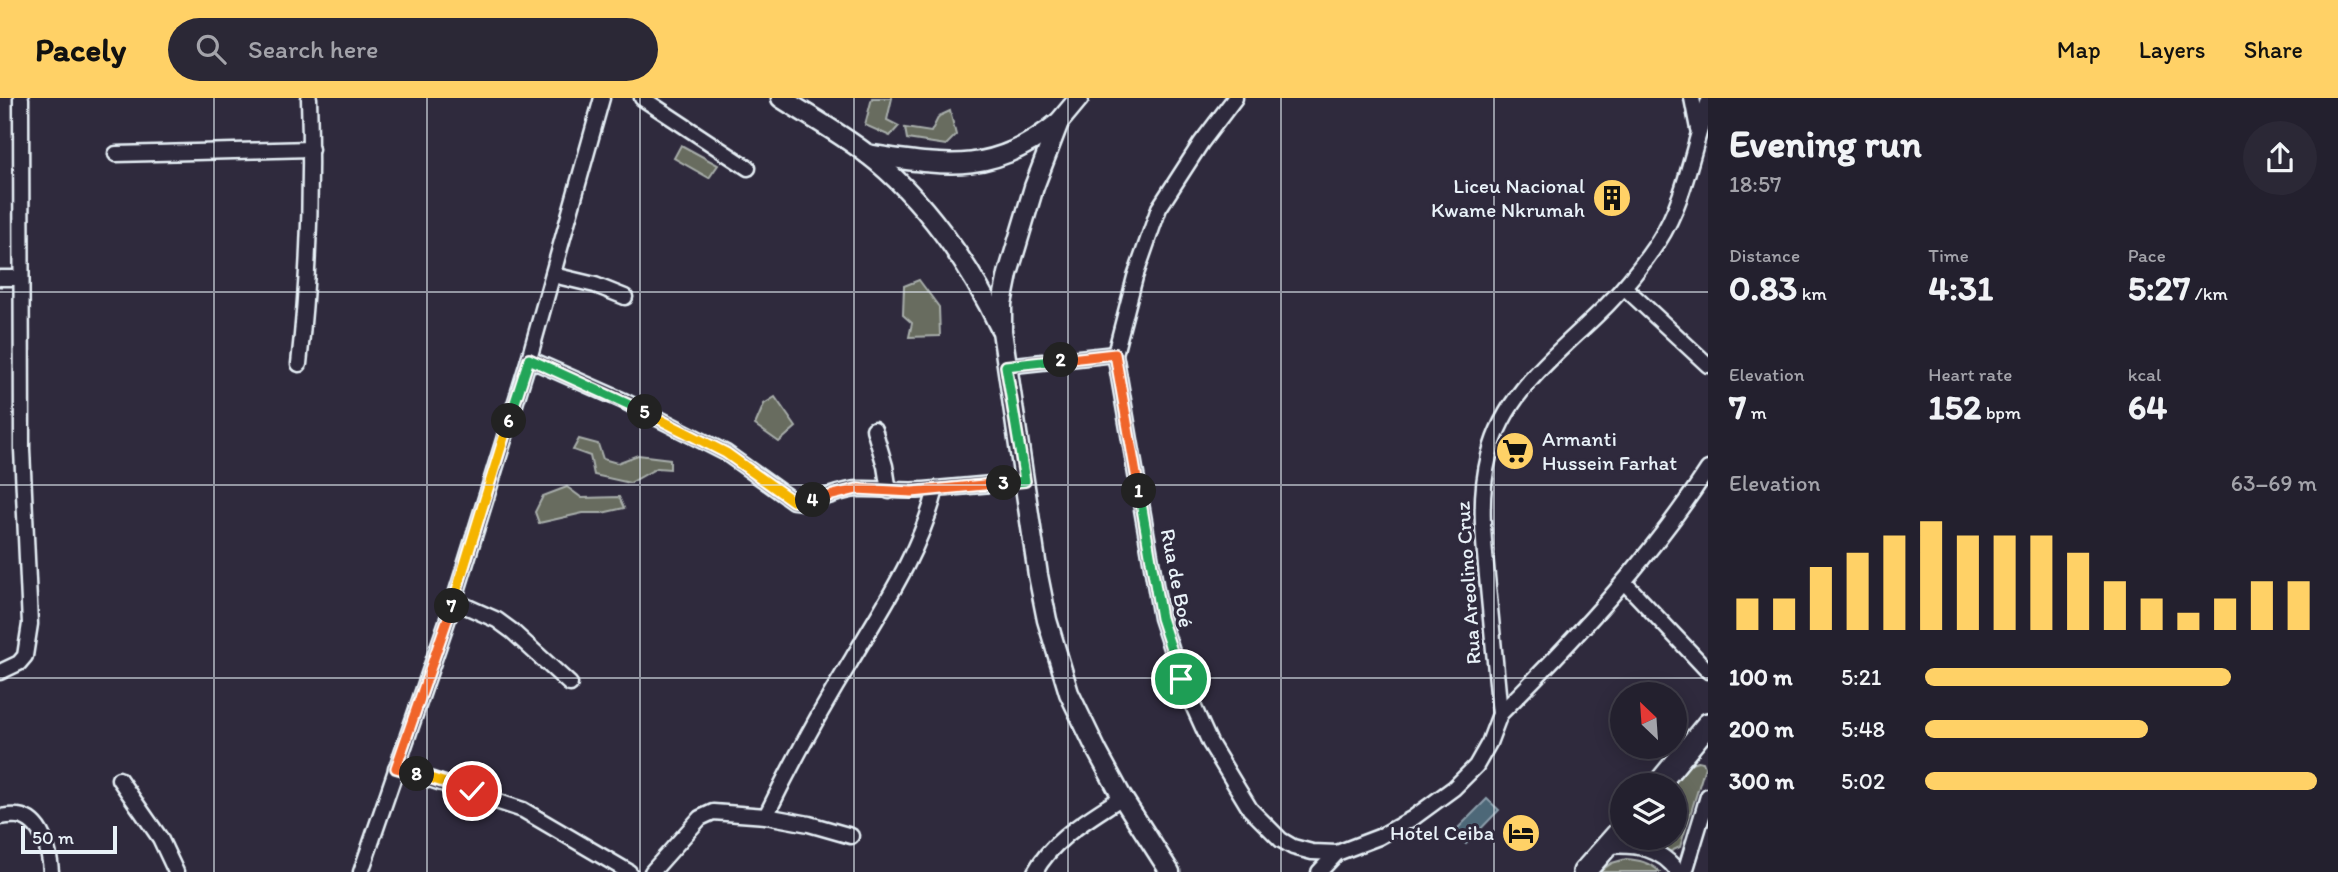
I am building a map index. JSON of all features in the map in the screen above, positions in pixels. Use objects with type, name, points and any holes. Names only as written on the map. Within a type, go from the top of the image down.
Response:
[{"type":"main road","points":[[1668,773],[1708,724]]},
{"type":"main road","points":[[1584,872],[1610,844]]},
{"type":"street","points":[[0,672],[19,663],[25,656],[30,624],[22,449],[21,98]]},
{"type":"street","points":[[299,364],[308,281],[311,149],[309,98]]},
{"type":"street","points":[[360,872],[454,601],[529,359],[602,98]]},
{"type":"street","points":[[642,98],[748,169]]},
{"type":"street","points":[[781,98],[867,154],[904,188],[964,262],[1002,331]]},
{"type":"street","points":[[867,154],[930,163],[967,164],[1013,152],[1039,138],[1059,122],[1079,98]]},
{"type":"street","name":"Rua de Boé","points":[[1235,98],[1201,143],[1159,208],[1135,277],[1115,354],[1161,618],[1181,679],[1210,743],[1251,809],[1281,840],[1293,847],[1311,852],[1337,853]]},
{"type":"street","points":[[1692,98],[1699,134]]},
{"type":"street","name":"Rua Areolino Cruz","points":[[1319,872],[1337,853],[1379,838],[1413,818],[1454,788],[1476,766],[1489,743],[1500,714],[1482,525],[1482,484],[1489,453],[1500,425],[1520,391],[1624,287],[1658,242],[1671,219],[1708,103]]},
{"type":"street","points":[[1059,122],[1034,187],[1008,274],[1002,304],[1006,366],[1048,620],[1069,693],[1122,797],[1170,872]]},
{"type":"street","points":[[116,153],[311,149]]},
{"type":"street","points":[[553,275],[595,285],[625,297]]},
{"type":"street","points":[[0,278],[20,278]]},
{"type":"street","points":[[1624,287],[1708,365]]},
{"type":"street","points":[[1006,366],[1115,354]]},
{"type":"street","points":[[529,359],[624,401],[726,453],[793,501],[804,502],[857,489],[912,492],[1025,481]]},
{"type":"street","points":[[874,429],[886,466],[889,491]]},
{"type":"street","points":[[1500,714],[1565,648],[1624,582],[1708,468]]},
{"type":"street","points":[[766,816],[826,702],[904,572],[920,539],[936,489]]},
{"type":"street","points":[[1624,582],[1708,671]]},
{"type":"street","points":[[454,601],[498,620],[570,684]]},
{"type":"street","points":[[396,768],[523,810],[629,872]]},
{"type":"street","points":[[119,779],[160,838],[176,872]]},
{"type":"street","points":[[1685,872],[1708,796]]},
{"type":"street","points":[[1034,872],[1060,842],[1122,797]]},
{"type":"street","points":[[652,872],[700,818],[713,812],[766,816],[851,836]]},
{"type":"street","points":[[0,817],[19,816],[33,823],[41,833],[50,859],[51,872]]},
{"type":"street","points":[[1608,846],[1625,845],[1651,850],[1667,858],[1678,872]]},
{"type":"green space","points":[[872,98],[892,98],[887,120],[899,126],[890,136],[865,125]]},
{"type":"green space","points":[[950,111],[956,135],[946,145],[907,139],[905,128],[931,132],[939,116]]},
{"type":"green space","points":[[681,145],[718,165],[709,178],[674,158]]},
{"type":"green space","points":[[919,280],[939,307],[940,336],[909,337],[912,323],[903,315],[904,286]]},
{"type":"green space","points":[[775,397],[796,427],[779,442],[755,425],[764,404]]},
{"type":"green space","points":[[579,439],[598,444],[603,459],[617,463],[638,455],[670,459],[670,469],[657,468],[630,483],[594,475],[590,456],[573,450]]},
{"type":"green space","points":[[567,487],[582,498],[619,497],[624,508],[602,513],[583,513],[539,523],[535,512],[543,496]]},
{"type":"green space","points":[[1698,761],[1703,762],[1705,767],[1687,825],[1687,773],[1681,773],[1688,764]]},
{"type":"green space","points":[[1626,859],[1644,862],[1660,872],[1599,872],[1612,863]]},
{"type":"water","points":[[1487,799],[1499,810],[1466,844],[1454,832]]},
{"type":"place","name":"Liceu Nacional Kwame Nkrumah","points":[[1612,198]]},
{"type":"place","name":"Armanti Hussein Farhat","points":[[1515,451]]},
{"type":"place","name":"Hotel Ceiba","points":[[1521,833]]},
{"type":"route","points":[[472,791],[396,768],[454,601],[529,359],[624,401],[726,453],[793,501],[804,502],[857,489],[912,492],[1025,481],[1006,366],[1115,354],[1161,618],[1181,679]]}]
